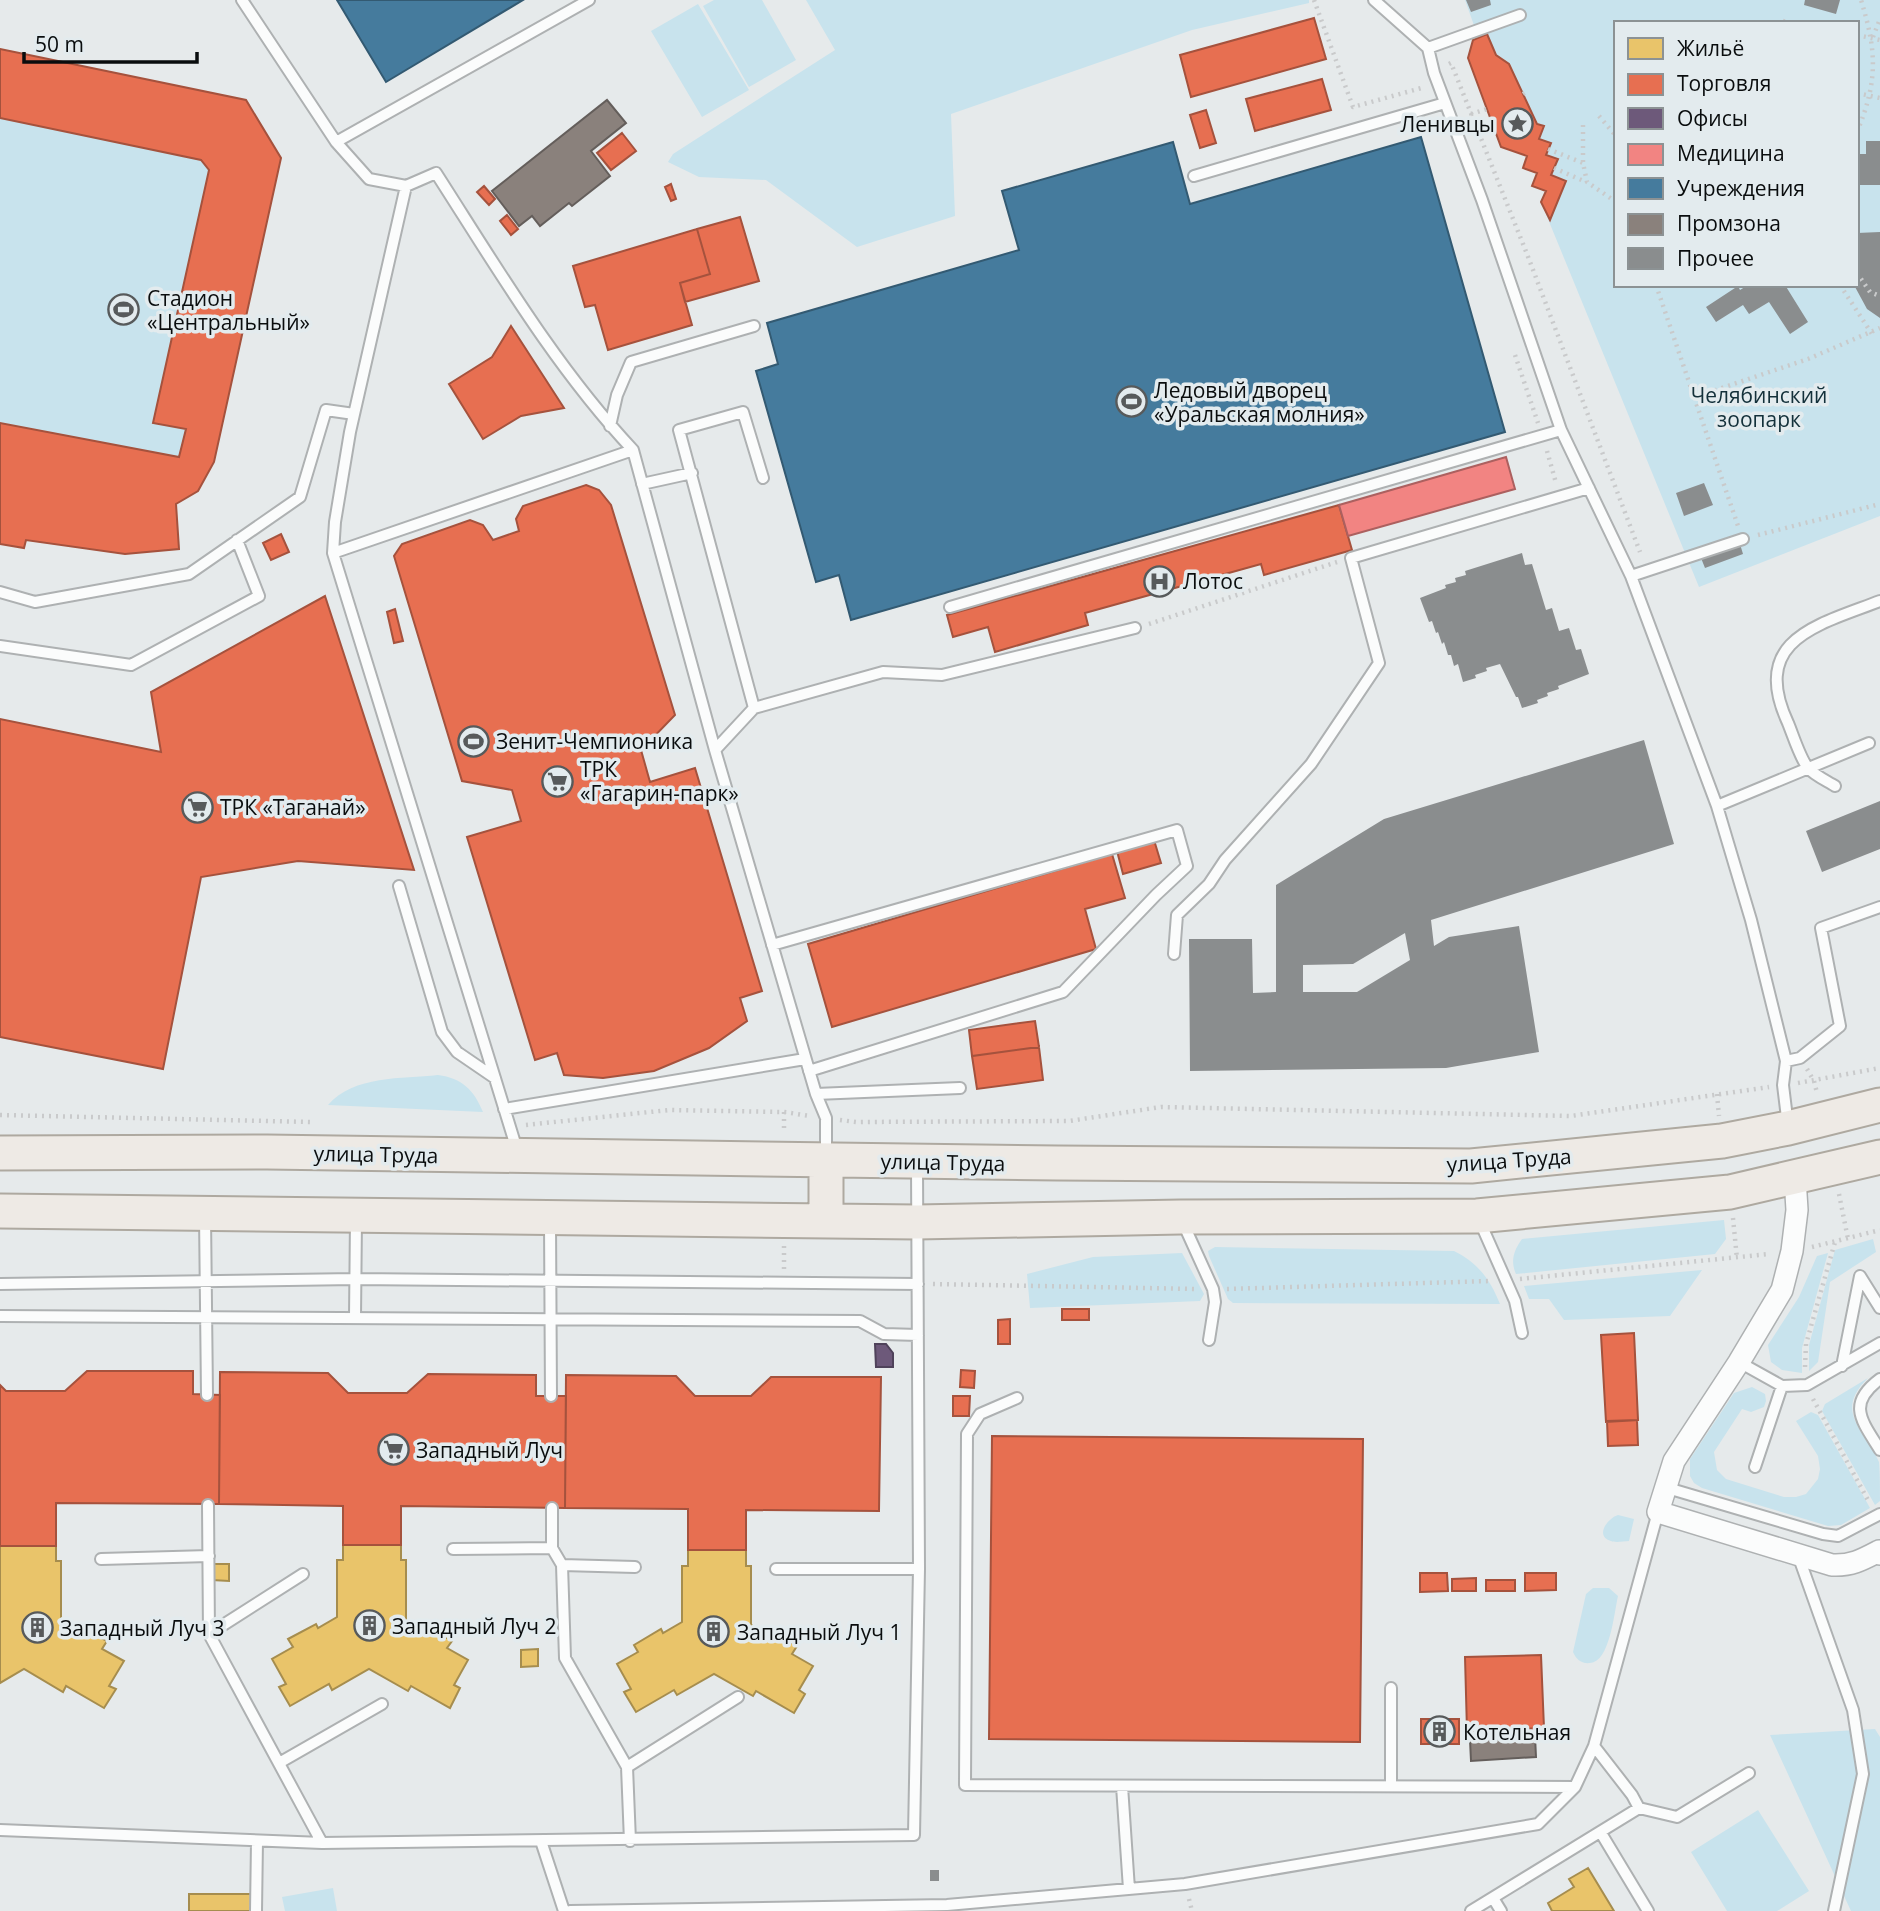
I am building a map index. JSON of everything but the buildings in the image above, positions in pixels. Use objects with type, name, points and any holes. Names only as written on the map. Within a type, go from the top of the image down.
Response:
[{"type":"main road","name":"улица Труда","points":[[0,1153],[253,1152],[514,1142],[826,1160],[1471,1166],[1697,1144],[1788,1128],[1880,1105]]},
{"type":"main road","points":[[1788,1128],[1795,1178]]},
{"type":"main road","points":[[0,1211],[917,1222],[1181,1217],[1477,1216],[1730,1192],[1880,1157]]},
{"type":"main road","points":[[826,1160],[826,1220]]},
{"type":"street","points":[[1795,1178],[1797,1210],[1792,1251],[1782,1290],[1674,1461],[1658,1512],[1832,1565],[1847,1566],[1880,1552]]},
{"type":"lane","points":[[242,0],[336,142],[369,179],[406,186],[436,173],[525,311],[610,426],[633,450],[715,750],[807,1065],[826,1118],[826,1160]]},
{"type":"lane","points":[[336,142],[589,0]]},
{"type":"lane","points":[[1374,0],[1428,48],[1561,430],[1631,576],[1717,806],[1751,920],[1786,1062],[1783,1085],[1788,1128]]},
{"type":"lane","points":[[1428,48],[1520,15]]},
{"type":"lane","points":[[1194,177],[1445,103]]},
{"type":"lane","points":[[406,186],[354,414],[335,522],[333,553],[514,1142]]},
{"type":"lane","points":[[610,426],[617,395],[631,362],[754,326]]},
{"type":"lane","points":[[0,592],[35,602],[189,574],[299,497],[326,410],[354,414]]},
{"type":"lane","points":[[754,708],[679,430],[743,412],[763,478]]},
{"type":"lane","points":[[950,607],[1561,430]]},
{"type":"lane","points":[[333,553],[633,450]]},
{"type":"lane","points":[[642,484],[692,473]]},
{"type":"lane","points":[[1174,954],[1177,915],[1209,884],[1225,860],[1311,764],[1379,663],[1351,558],[1590,488]]},
{"type":"lane","points":[[0,646],[131,665],[259,596],[237,540]]},
{"type":"lane","points":[[1631,576],[1743,540]]},
{"type":"lane","points":[[1835,786],[1808,768],[1782,710],[1774,678],[1781,657],[1794,640],[1809,629],[1880,601]]},
{"type":"lane","points":[[715,750],[754,708],[883,672],[942,675],[1135,628]]},
{"type":"lane","points":[[1717,806],[1869,743]]},
{"type":"lane","points":[[505,1109],[807,1065],[1063,992],[1187,866],[1177,830],[772,945]]},
{"type":"lane","points":[[399,886],[442,1032],[457,1052],[495,1078]]},
{"type":"lane","points":[[1786,1062],[1800,1058],[1840,1026],[1821,928],[1880,907]]},
{"type":"lane","points":[[816,1094],[960,1088]]},
{"type":"lane","points":[[0,1830],[322,1843],[914,1835],[919,1569],[917,1161]]},
{"type":"lane","points":[[205,1213],[207,1395]]},
{"type":"lane","points":[[355,1318],[356,1215]]},
{"type":"lane","points":[[550,1216],[551,1396]]},
{"type":"lane","points":[[1477,1216],[1515,1301],[1522,1333]]},
{"type":"lane","points":[[1181,1217],[1213,1289],[1215,1302],[1209,1340]]},
{"type":"lane","points":[[1842,1366],[1860,1276],[1880,1308]]},
{"type":"lane","points":[[0,1284],[355,1279],[918,1284]]},
{"type":"lane","points":[[0,1316],[860,1321],[884,1334],[918,1335]]},
{"type":"lane","points":[[1739,1362],[1782,1386],[1807,1385],[1880,1343]]},
{"type":"lane","points":[[1880,1379],[1865,1391],[1860,1404],[1864,1424],[1880,1451]]},
{"type":"lane","points":[[1755,1467],[1782,1386]]},
{"type":"lane","points":[[1017,1398],[980,1414],[967,1434],[965,1785],[1575,1787]]},
{"type":"lane","points":[[1664,1487],[1823,1534],[1838,1536],[1880,1514]]},
{"type":"lane","points":[[208,1504],[209,1634],[322,1843]]},
{"type":"lane","points":[[552,1508],[552,1548],[562,1565],[565,1658],[627,1766],[630,1840]]},
{"type":"lane","points":[[570,1911],[947,1905],[1185,1885],[1538,1824],[1575,1787],[1594,1746],[1658,1512]]},
{"type":"lane","points":[[453,1549],[552,1548]]},
{"type":"lane","points":[[1798,1555],[1853,1710],[1863,1774],[1834,1911]]},
{"type":"lane","points":[[101,1559],[209,1556]]},
{"type":"lane","points":[[562,1565],[635,1567]]},
{"type":"lane","points":[[776,1569],[919,1569]]},
{"type":"lane","points":[[209,1634],[303,1574]]},
{"type":"lane","points":[[1391,1688],[1391,1786]]},
{"type":"lane","points":[[627,1766],[738,1697]]},
{"type":"lane","points":[[279,1763],[382,1704]]},
{"type":"lane","points":[[1594,1746],[1639,1808],[1676,1818],[1749,1773]]},
{"type":"lane","points":[[1122,1786],[1129,1889]]},
{"type":"lane","points":[[1471,1911],[1639,1808]]},
{"type":"lane","points":[[1601,1833],[1648,1911]]},
{"type":"lane","points":[[256,1911],[257,1841]]},
{"type":"lane","points":[[541,1841],[564,1911]]},
{"type":"lane","points":[[1493,1898],[1501,1911]]},
{"type":"path","points":[[1314,0],[1353,107],[1426,87],[1451,63]]},
{"type":"path","points":[[1859,126],[1870,96],[1874,70],[1872,38],[1861,0]]},
{"type":"path","points":[[1872,38],[1880,19]]},
{"type":"path","points":[[1859,35],[1880,40]]},
{"type":"path","points":[[1859,93],[1880,98]]},
{"type":"path","points":[[1471,114],[1487,109]]},
{"type":"path","points":[[1599,116],[1614,133]]},
{"type":"path","points":[[1583,125],[1583,163],[1587,182]]},
{"type":"path","points":[[1548,149],[1583,163]]},
{"type":"path","points":[[1554,168],[1587,182],[1614,201]]},
{"type":"path","points":[[1859,276],[1870,292],[1880,296]]},
{"type":"path","points":[[1657,287],[1743,540],[1880,504]]},
{"type":"path","points":[[1841,287],[1872,334]]},
{"type":"path","points":[[1695,397],[1808,359],[1872,334],[1880,328]]},
{"type":"path","points":[[1135,628],[1351,558]]},
{"type":"path","points":[[1814,1081],[1880,1068]]},
{"type":"path","points":[[514,1142],[669,1110],[784,1112],[856,1122],[1069,1121],[1161,1107],[1571,1116],[1717,1094]]},
{"type":"path","points":[[0,1115],[315,1122]]},
{"type":"path","points":[[918,1284],[1213,1289],[1506,1280],[1737,1259],[1792,1251],[1880,1230]]},
{"type":"green space","points":[[714,0],[762,0],[796,60],[749,87],[703,6]]},
{"type":"green space","points":[[806,0],[1309,0],[1309,3],[1192,30],[951,114],[955,216],[857,247],[766,180],[699,177],[668,162],[673,154],[835,50]]},
{"type":"green space","name":"Челябинский зоопарк","points":[[1465,0],[1880,0],[1880,516],[1699,587],[1541,202],[1545,191],[1532,186],[1537,174],[1523,168],[1527,156],[1501,147],[1468,58],[1476,31]]},
{"type":"green space","points":[[698,4],[749,90],[702,117],[651,31]]},
{"type":"green space","name":"Стадион «Центральный»","points":[[0,49],[246,100],[281,158],[214,462],[198,491],[176,504],[179,549],[125,554],[26,540],[24,548],[0,544]]},
{"type":"green space","points":[[438,1075],[454,1079],[466,1086],[476,1097],[483,1112],[328,1105],[339,1095],[365,1083]]},
{"type":"green space","points":[[1724,1220],[1726,1239],[1715,1254],[1516,1274],[1513,1265],[1517,1247],[1522,1239]]},
{"type":"green space","points":[[1873,1239],[1876,1252],[1830,1282],[1818,1362],[1809,1371],[1809,1345],[1835,1250]]},
{"type":"green space","points":[[1215,1247],[1454,1251],[1482,1273],[1500,1304],[1233,1303],[1228,1299],[1209,1256],[1208,1251]]},
{"type":"green space","points":[[1182,1253],[1204,1294],[1200,1301],[1030,1308],[1027,1274],[1093,1257]]},
{"type":"green space","points":[[1828,1253],[1802,1348],[1802,1373],[1782,1370],[1771,1362],[1768,1345],[1799,1297],[1817,1256]]},
{"type":"green space","points":[[1702,1270],[1670,1316],[1564,1320],[1549,1299],[1529,1299],[1524,1286]]},
{"type":"green space","points":[[1868,1378],[1858,1390],[1852,1411],[1879,1462],[1880,1501],[1875,1505],[1822,1411],[1825,1404]]},
{"type":"green space","points":[[1752,1387],[1765,1394],[1764,1407],[1751,1412],[1742,1409],[1714,1452],[1717,1470],[1726,1479],[1784,1497],[1806,1494],[1818,1479],[1820,1469],[1818,1456],[1796,1421],[1811,1412],[1818,1415],[1870,1508],[1841,1525],[1828,1526],[1702,1488],[1694,1483],[1690,1476],[1690,1459],[1734,1393]]},
{"type":"green space","points":[[1618,1515],[1634,1519],[1629,1541],[1613,1542],[1604,1535],[1604,1527]]},
{"type":"green space","points":[[1593,1588],[1609,1588],[1618,1596],[1607,1646],[1597,1661],[1584,1663],[1573,1652],[1586,1594]]},
{"type":"green space","points":[[1875,1729],[1880,1737],[1880,1911],[1851,1911],[1770,1735]]},
{"type":"green space","points":[[1758,1810],[1809,1891],[1777,1911],[1727,1911],[1691,1852]]},
{"type":"green space","points":[[333,1888],[337,1911],[285,1911],[282,1897]]},
{"type":"place","name":"Ленивцы","points":[[1518,124]]},
{"type":"place","name":"Стадион «Центральный»","points":[[124,310]]},
{"type":"place","name":"Ледовый дворец «Уральская молния»","points":[[1131,402]]},
{"type":"place","name":"Лотос","points":[[1160,581]]},
{"type":"place","name":"Зенит-Чемпионика","points":[[473,741]]},
{"type":"place","name":"ТРК «Гагарин-парк»","points":[[557,781]]},
{"type":"place","name":"ТРК «Таганай»","points":[[197,807]]},
{"type":"place","name":"Западный Луч","points":[[393,1450]]},
{"type":"place","name":"Западный Луч 2","points":[[369,1626]]},
{"type":"place","name":"Западный Луч 3","points":[[37,1628]]},
{"type":"place","name":"Западный Луч 1","points":[[714,1632]]},
{"type":"place","name":"Котельная","points":[[1440,1732]]}]
